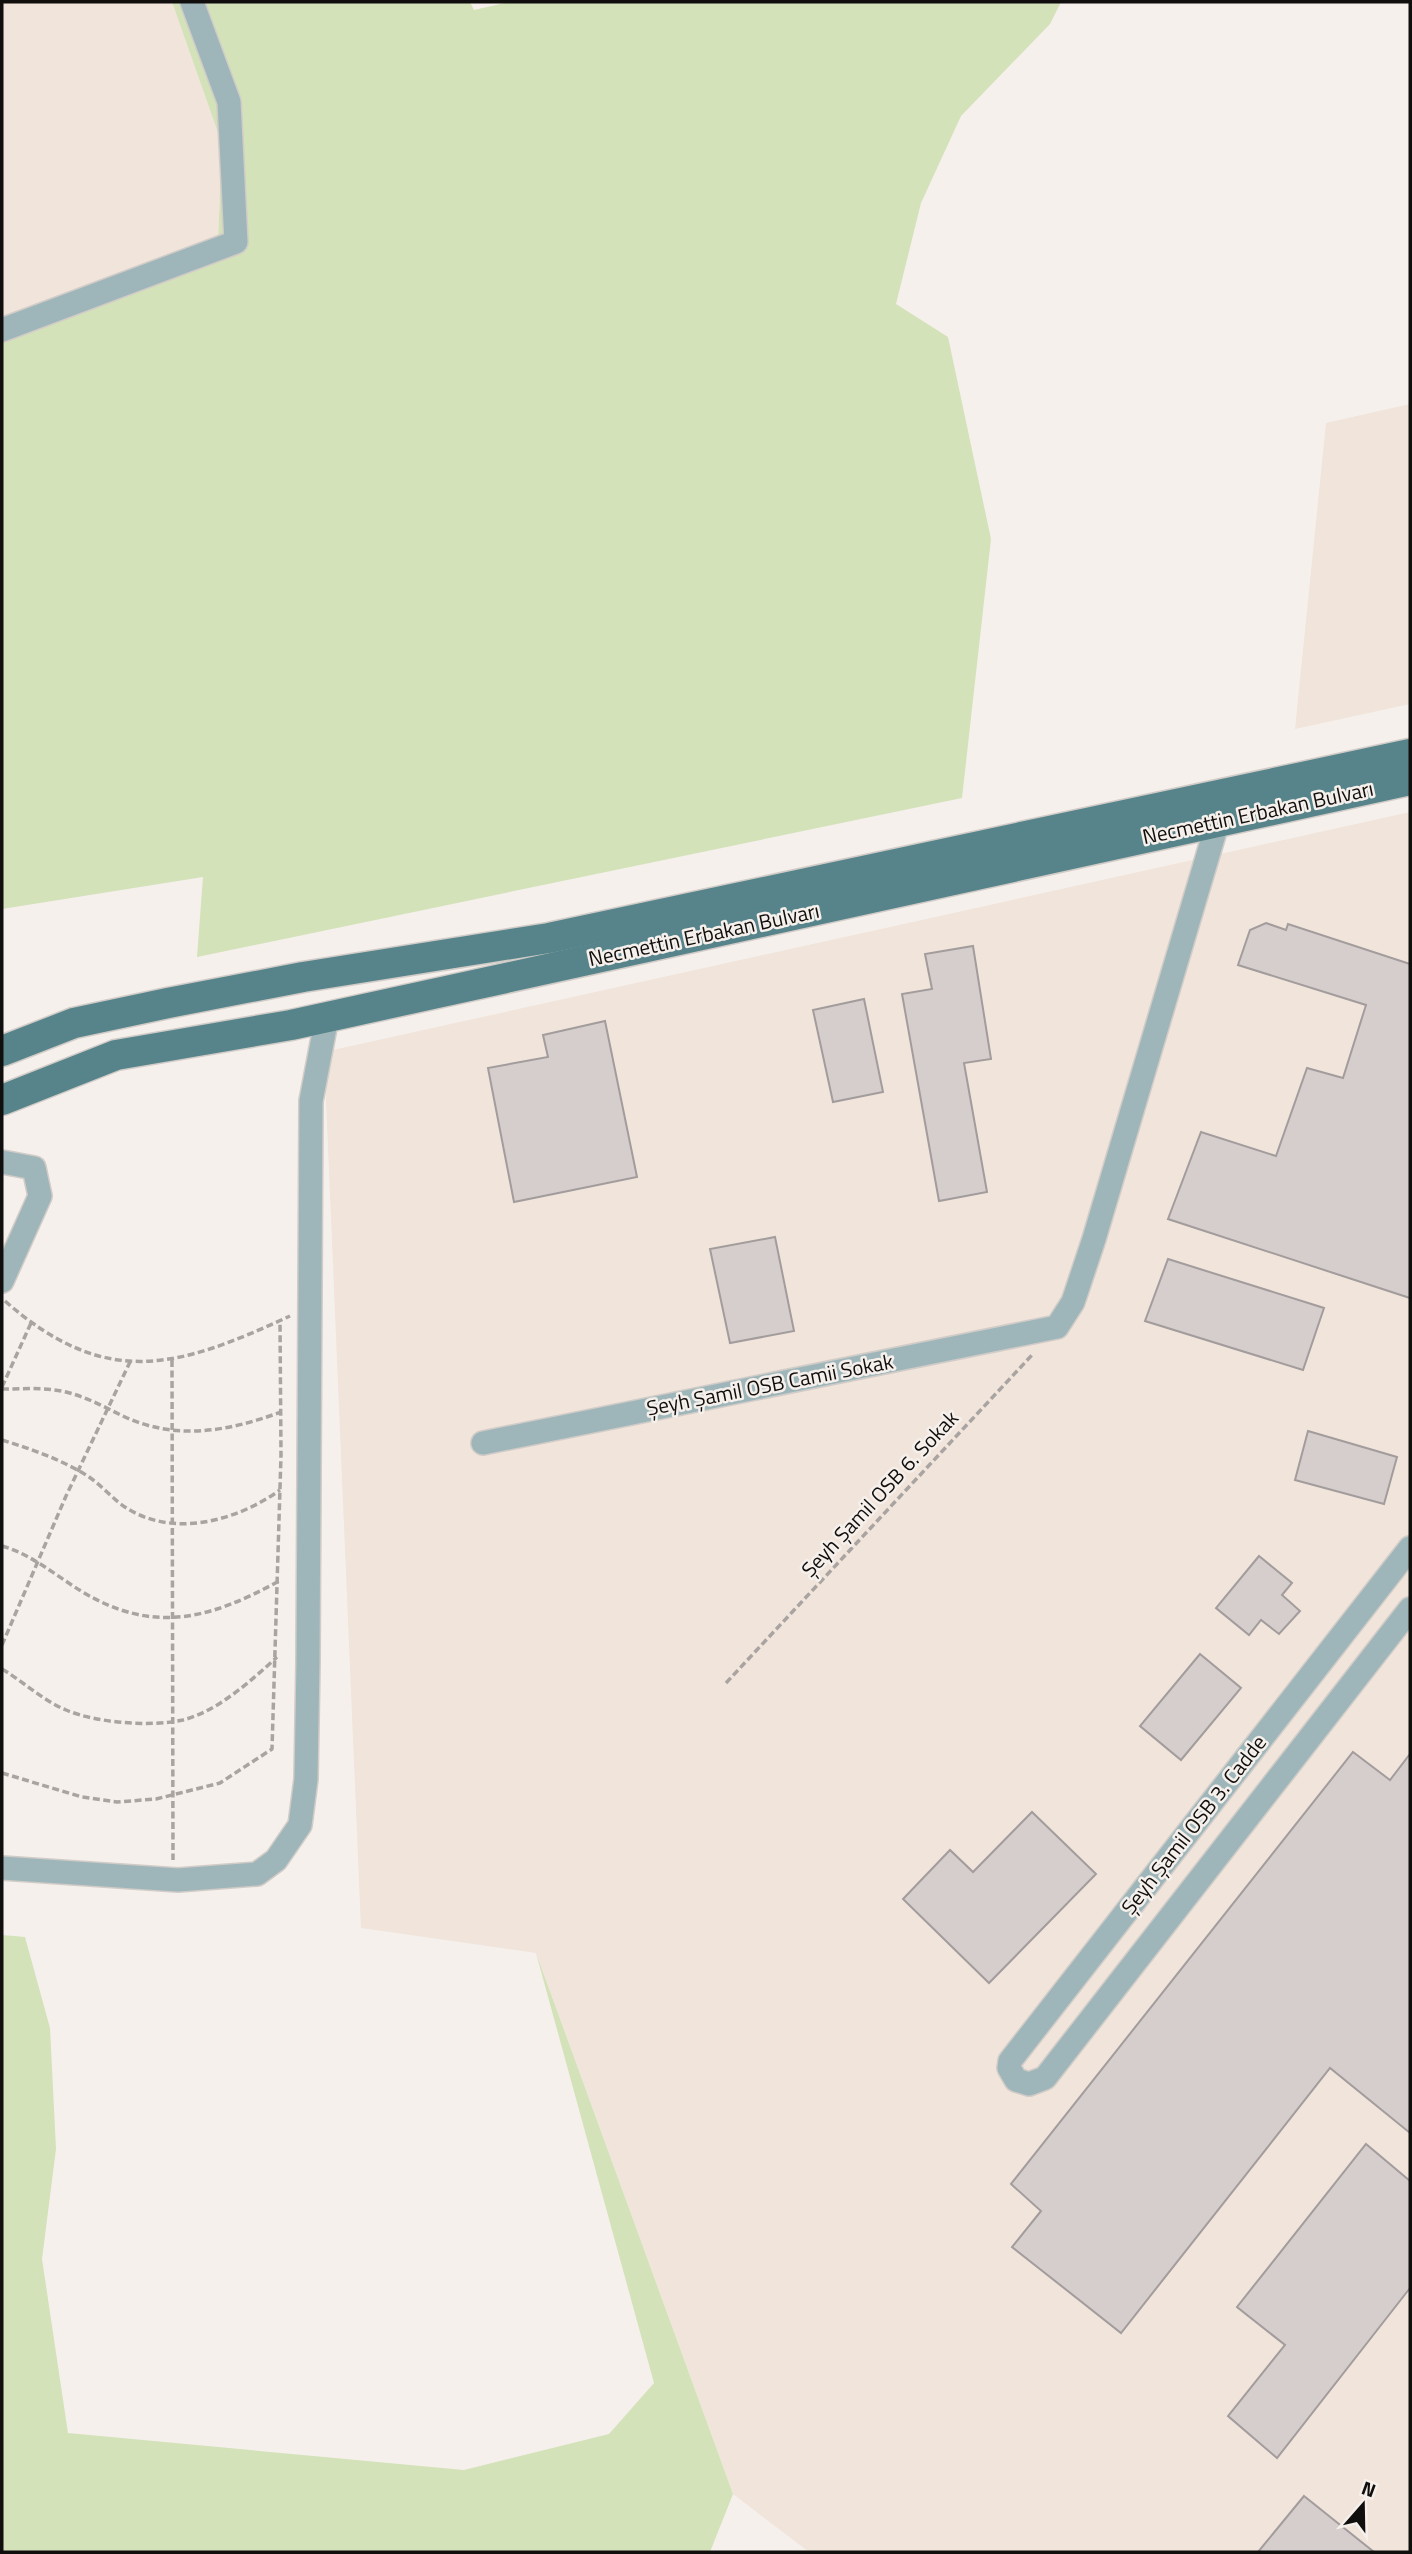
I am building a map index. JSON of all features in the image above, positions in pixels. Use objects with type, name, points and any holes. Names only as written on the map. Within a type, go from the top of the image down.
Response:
[{"type":"main road","name":"Necmettin Erbakan Bulvarı","points":[[2,1051],[74,1023],[168,1003],[303,977],[549,938],[1410,754]]},
{"type":"main road","name":"Necmettin Erbakan Bulvarı","points":[[2,1100],[116,1055],[327,1017],[1410,780]]},
{"type":"street","points":[[2,330],[236,242],[229,102],[192,2]]},
{"type":"street","points":[[1057,1327],[1073,1302],[1094,1239],[1219,821]]},
{"type":"street","points":[[2,1868],[174,1880],[257,1874],[276,1860],[300,1825],[306,1779],[308,1675],[311,1101],[327,1017]]},
{"type":"street","points":[[2,1162],[34,1168],[40,1196],[2,1281]]},
{"type":"street","name":"Şeyh Şamil OSB Camii Sokak","points":[[484,1443],[1057,1327]]},
{"type":"street","name":"Şeyh Şamil OSB 3. Cadde","points":[[1410,1548],[1010,2061],[1011,2075],[1021,2082],[1037,2083],[1045,2078],[1410,1609]]},
{"type":"path","points":[[2,1298],[31,1323],[67,1345],[103,1358],[130,1362],[172,1360],[204,1353],[308,1308]]},
{"type":"path","points":[[2,1773],[82,1797],[117,1802],[172,1795],[220,1783],[272,1749],[279,1581],[280,1321]]},
{"type":"path","points":[[31,1323],[2,1388],[47,1388],[157,1428],[186,1433],[230,1429],[281,1412]]},
{"type":"path","name":"Şeyh Şamil OSB 6. Sokak","points":[[726,1683],[1057,1327]]},
{"type":"path","points":[[172,1360],[174,1880]]},
{"type":"path","points":[[2,1645],[78,1471],[130,1362]]},
{"type":"path","points":[[2,1440],[34,1450],[78,1471],[129,1510],[156,1520],[189,1524],[214,1521],[239,1513],[280,1490]]},
{"type":"path","points":[[2,1546],[18,1550],[83,1592],[120,1609],[172,1618],[233,1606],[279,1581]]},
{"type":"path","points":[[2,1669],[66,1710],[103,1721],[184,1720],[217,1704],[255,1677],[277,1657]]},
{"type":"shaded area","points":[[2,2],[172,2],[222,144],[218,240],[2,319]]},
{"type":"shaded area","points":[[1410,404],[1410,704],[1295,729],[1326,423]]},
{"type":"shaded area","points":[[1410,812],[1410,2552],[809,2552],[733,2494],[536,1953],[361,1928],[324,1052]]},
{"type":"green space","points":[[172,2],[470,2],[474,10],[509,2],[1061,2],[1050,24],[961,116],[921,203],[896,304],[948,337],[991,539],[962,798],[197,957],[203,877],[2,909],[2,319],[218,240],[222,144]]},
{"type":"green space","points":[[2,1935],[25,1937],[50,2028],[56,2149],[42,2259],[68,2433],[464,2470],[609,2434],[654,2383],[536,1953],[733,2494],[710,2552],[2,2552]]},
{"type":"building","points":[[1266,923],[1286,930],[1288,924],[1410,964],[1410,1298],[1168,1219],[1201,1132],[1276,1156],[1307,1068],[1343,1078],[1366,1005],[1238,965],[1250,930]]},
{"type":"building","points":[[973,946],[991,1059],[964,1063],[987,1192],[939,1201],[902,994],[932,989],[925,954]]},
{"type":"building","points":[[864,999],[883,1092],[833,1102],[813,1010]]},
{"type":"building","points":[[605,1021],[637,1177],[514,1202],[488,1068],[548,1057],[543,1035]]},
{"type":"building","points":[[775,1237],[794,1331],[730,1343],[710,1249]]},
{"type":"building","points":[[1168,1259],[1324,1308],[1303,1370],[1145,1321]]},
{"type":"building","points":[[1308,1431],[1397,1457],[1384,1504],[1295,1480]]},
{"type":"building","points":[[1259,1556],[1292,1583],[1282,1595],[1300,1611],[1279,1634],[1261,1620],[1249,1635],[1216,1608]]},
{"type":"building","points":[[1200,1654],[1241,1688],[1181,1760],[1140,1726]]},
{"type":"building","points":[[1353,1752],[1390,1780],[1410,1754],[1410,2133],[1330,2068],[1121,2333],[1012,2247],[1041,2211],[1011,2184]]},
{"type":"building","points":[[1032,1812],[1096,1874],[989,1983],[903,1899],[950,1850],[973,1872]]},
{"type":"building","points":[[1366,2144],[1410,2181],[1410,2288],[1277,2458],[1228,2416],[1285,2345],[1237,2307]]},
{"type":"building","points":[[1304,2496],[1374,2552],[1258,2552]]}]
